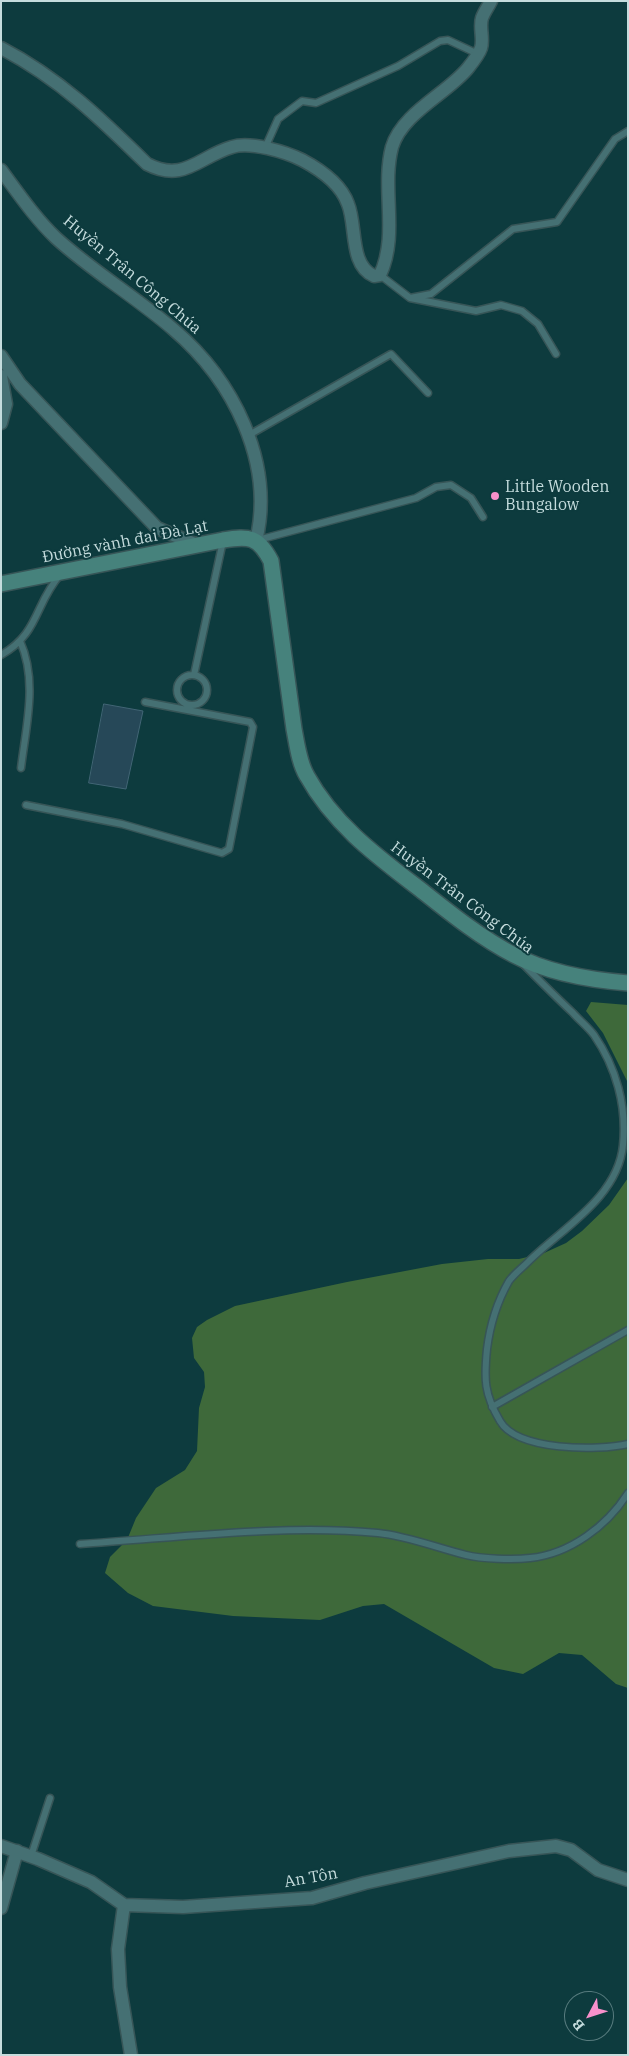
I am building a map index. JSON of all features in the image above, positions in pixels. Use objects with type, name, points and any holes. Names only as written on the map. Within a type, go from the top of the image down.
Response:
[{"type":"main road","name":"Đường vành đai Đà Lạt","points":[[1,584],[223,540],[247,537],[256,541]]},
{"type":"main road","name":"Huyền Trân Công Chúa","points":[[256,541],[264,547],[271,561],[294,729],[306,774],[326,806],[376,855],[453,915],[515,956]]},
{"type":"main road","points":[[515,956],[563,973],[600,981],[628,983]]},
{"type":"street","points":[[1,48],[32,64],[88,107],[147,164],[158,170],[183,171],[233,146],[265,148],[302,160],[321,171],[339,187],[348,203],[360,263],[366,273],[374,276],[380,275],[386,261],[390,229],[387,182],[393,146],[402,129],[419,111],[468,69],[481,48],[482,19],[491,1]]},
{"type":"street","name":"Huyền Trân Công Chúa","points":[[1,170],[24,201],[56,238],[174,330],[199,354],[227,392],[249,435],[258,463],[262,503],[256,541]]},
{"type":"street","points":[[1,356],[20,384],[157,528],[197,545]]},
{"type":"street","points":[[1,376],[6,404],[1,423]]},
{"type":"street","points":[[1,1846],[31,1856],[91,1882],[124,1905],[118,1949],[131,2055]]},
{"type":"street","name":"An Tôn","points":[[124,1905],[183,1906],[312,1898],[365,1883],[509,1851],[556,1846],[571,1850],[598,1870],[628,1880]]},
{"type":"street","points":[[1,1908],[17,1851]]},
{"type":"lane","points":[[265,148],[278,119],[302,101],[316,103],[398,66],[440,41],[448,40],[478,54]]},
{"type":"lane","points":[[410,298],[431,294],[513,229],[556,222],[615,139],[628,131]]},
{"type":"lane","points":[[380,275],[410,298],[476,311],[501,305],[522,311],[538,324],[556,354]]},
{"type":"lane","points":[[249,435],[391,354],[428,393]]},
{"type":"lane","points":[[256,541],[416,498],[436,488],[451,485],[471,498],[483,517]]},
{"type":"lane","points":[[194,675],[223,540]]},
{"type":"lane","points":[[1,655],[20,641],[32,627],[54,583],[62,573]]},
{"type":"lane","points":[[20,641],[27,656],[31,674],[21,768]]},
{"type":"lane","points":[[194,675],[202,678],[207,686],[207,694],[202,701],[190,707],[180,698],[177,690],[180,682],[186,676],[194,675]]},
{"type":"lane","points":[[26,805],[122,824],[222,853],[226,852],[229,849],[253,727],[250,722],[190,707],[145,702]]},
{"type":"lane","name":"Huyền Trân Công Chúa","points":[[515,956],[593,1034],[611,1066],[623,1103],[623,1147],[615,1172],[602,1194],[510,1280],[489,1331],[484,1380],[492,1407],[504,1428],[522,1438],[545,1444],[584,1449],[612,1448],[628,1444]]},
{"type":"lane","points":[[492,1407],[628,1330]]},
{"type":"lane","points":[[80,1544],[293,1530],[380,1533],[469,1556],[530,1558],[565,1549],[594,1530],[608,1518],[628,1493]]},
{"type":"lane","points":[[31,1856],[50,1798]]},
{"type":"green space","points":[[591,1002],[628,1005],[628,1083],[603,1033],[586,1011]]},
{"type":"green space","points":[[628,1178],[628,1688],[616,1684],[582,1655],[559,1653],[523,1674],[494,1668],[384,1604],[363,1606],[320,1620],[233,1616],[153,1606],[128,1593],[105,1573],[110,1557],[127,1540],[136,1518],[156,1488],[185,1470],[197,1451],[199,1408],[205,1387],[204,1372],[194,1358],[192,1338],[197,1327],[235,1306],[347,1282],[442,1264],[488,1259],[519,1259],[544,1253],[566,1243],[582,1231],[609,1205]]},
{"type":"building","points":[[104,704],[143,711],[126,789],[89,783]]},
{"type":"place","name":"Little Wooden Bungalow","points":[[495,496]]}]
